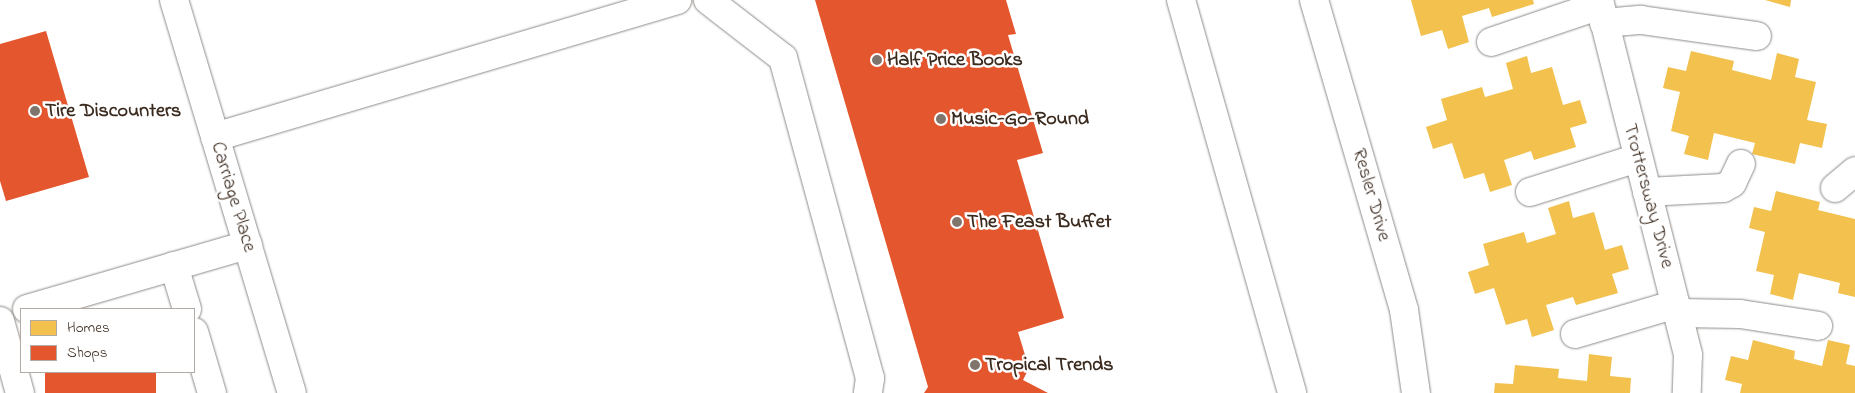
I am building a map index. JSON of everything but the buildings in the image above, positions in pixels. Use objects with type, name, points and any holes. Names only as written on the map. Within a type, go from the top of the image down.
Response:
[{"type":"street","name":"Carriage Place","points":[[174,0],[292,393]]},
{"type":"street","points":[[215,137],[677,0]]},
{"type":"street","points":[[708,0],[783,58],[870,378],[868,393]]},
{"type":"street","points":[[1181,0],[1292,393]]},
{"type":"street","name":"Resler Drive","points":[[1314,0],[1404,310],[1416,393]]},
{"type":"street","points":[[1491,42],[1601,9],[1641,20],[1757,36]]},
{"type":"street","name":"Trottersway Drive","points":[[1601,9],[1688,355],[1687,393]]},
{"type":"street","points":[[1530,192],[1638,158]]},
{"type":"street","points":[[1647,192],[1723,188],[1732,183],[1741,164]]},
{"type":"street","points":[[29,308],[248,245]]},
{"type":"street","points":[[174,266],[187,308]]},
{"type":"street","points":[[1575,334],[1677,308],[1740,314],[1818,326]]},
{"type":"street","points":[[0,317],[20,311]]},
{"type":"street","points":[[0,321],[20,393]]},
{"type":"street","points":[[195,335],[212,393]]},
{"type":"place","name":"Half Price Books","points":[[877,60]]},
{"type":"place","name":"Tire Discounters","points":[[35,111]]},
{"type":"place","name":"Music-Go-Round","points":[[941,119]]},
{"type":"place","name":"The Feast Buffet","points":[[957,222]]},
{"type":"place","name":"Tropical Trends","points":[[975,365]]}]
